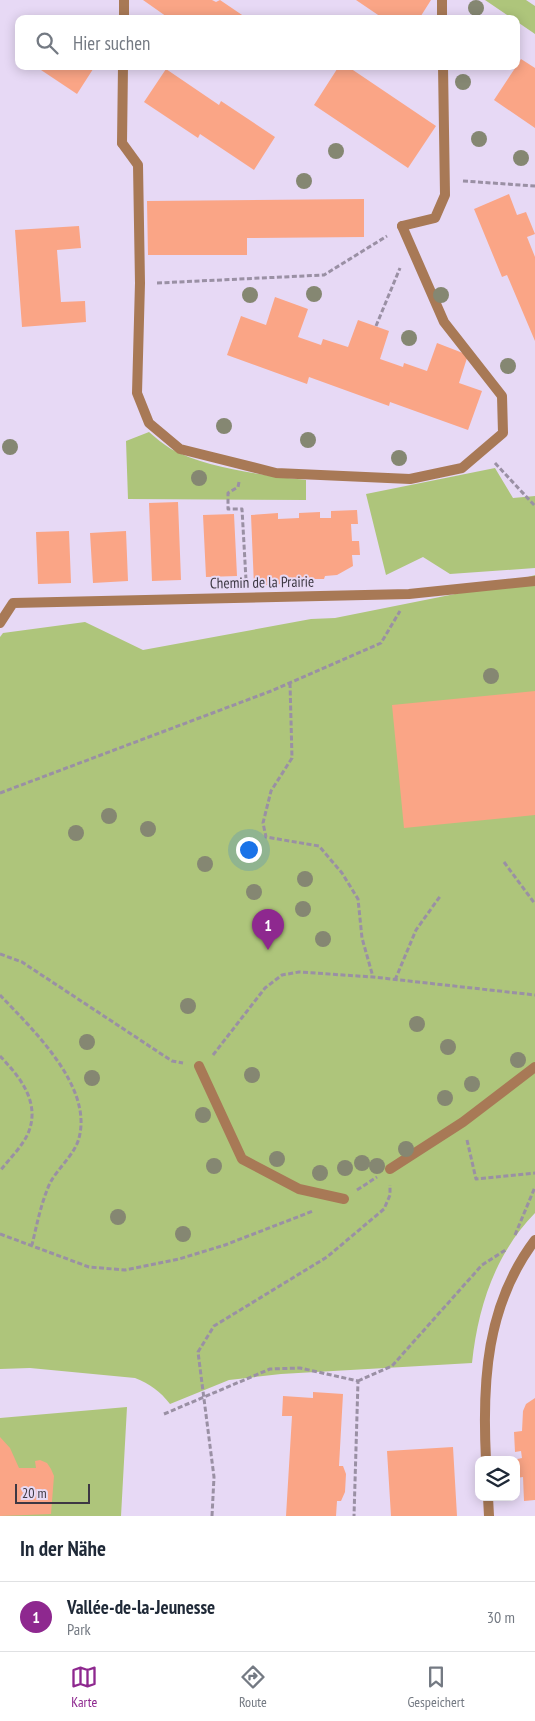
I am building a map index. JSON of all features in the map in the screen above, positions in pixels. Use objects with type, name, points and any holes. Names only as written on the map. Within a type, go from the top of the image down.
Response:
[{"type":"street","points":[[124,0],[124,15]]},
{"type":"street","points":[[442,0],[442,15]]},
{"type":"street","points":[[123,70],[122,143],[138,165],[140,284],[137,393],[149,423],[180,449],[276,473],[410,479],[462,468],[502,433],[502,396],[444,322],[402,226],[435,218],[445,195],[443,70]]},
{"type":"street","name":"Chemin de la Prairie","points":[[0,623],[13,603],[409,594],[535,581]]},
{"type":"street","points":[[199,1066],[242,1159],[300,1189],[344,1198]]},
{"type":"street","points":[[390,1169],[463,1122],[535,1067]]},
{"type":"street","points":[[486,1456],[484,1409],[487,1362],[494,1324],[503,1294],[524,1255],[535,1240]]},
{"type":"street","points":[[488,1501],[489,1516]]},
{"type":"path","points":[[445,180],[535,186]]},
{"type":"path","points":[[140,284],[324,276],[402,226]]},
{"type":"path","points":[[376,326],[410,244]]},
{"type":"path","points":[[483,450],[535,506]]},
{"type":"path","points":[[228,494],[228,509],[242,509],[247,598]]},
{"type":"path","points":[[0,793],[290,683],[381,643],[409,594]]},
{"type":"path","points":[[290,683],[293,736],[292,758],[271,791],[263,823],[264,830],[266,837],[319,846],[342,873],[358,899],[362,938],[373,977]]},
{"type":"path","points":[[504,862],[535,904]]},
{"type":"path","points":[[396,980],[416,930],[441,895]]},
{"type":"path","points":[[0,954],[22,962],[172,1061],[199,1066],[212,1055],[265,988],[282,975],[299,972],[373,977],[535,994]]},
{"type":"path","points":[[0,995],[32,1029],[64,1072],[75,1094],[80,1118],[79,1138],[51,1182],[40,1210],[32,1245]]},
{"type":"path","points":[[0,1056],[23,1083],[30,1099],[32,1113],[29,1131],[0,1171]]},
{"type":"path","points":[[463,1122],[476,1179],[535,1173]]},
{"type":"path","points":[[0,1234],[89,1267],[125,1270],[178,1259],[225,1245],[344,1198],[390,1169]]},
{"type":"path","points":[[212,1516],[214,1477],[198,1352],[214,1326],[328,1257],[384,1209],[390,1195],[390,1169]]},
{"type":"path","points":[[164,1414],[270,1369],[300,1368],[358,1381],[392,1366],[482,1265],[510,1246],[535,1187]]},
{"type":"path","points":[[510,1246],[524,1255]]},
{"type":"path","points":[[354,1516],[358,1381]]},
{"type":"green space","points":[[485,0],[526,0],[535,6],[535,34],[520,24],[520,15],[507,15]]},
{"type":"green space","points":[[149,432],[171,449],[201,461],[255,473],[306,480],[306,500],[128,499],[126,441]]},
{"type":"green space","points":[[495,468],[513,498],[535,496],[535,568],[450,574],[423,557],[386,575],[366,494]]},
{"type":"green space","points":[[535,575],[535,1213],[509,1246],[491,1282],[479,1322],[472,1363],[281,1374],[229,1380],[170,1404],[154,1388],[135,1378],[30,1368],[0,1369],[0,637],[3,633],[85,622],[143,650],[311,619],[335,618],[500,585]]},
{"type":"green space","points":[[127,1407],[121,1516],[0,1516],[0,1418]]},
{"type":"building","points":[[143,0],[212,0],[216,2],[220,0],[242,15],[164,15]]},
{"type":"building","points":[[356,0],[431,0],[422,15],[378,15]]},
{"type":"building","points":[[521,59],[535,68],[535,128],[494,100],[514,70],[520,70]]},
{"type":"building","points":[[41,70],[92,70],[77,94]]},
{"type":"building","points":[[165,70],[167,70],[219,105],[221,101],[275,137],[254,170],[200,134],[198,138],[144,102]]},
{"type":"building","points":[[336,70],[353,70],[436,126],[408,168],[314,105]]},
{"type":"building","points":[[509,194],[517,215],[526,212],[535,234],[527,237],[535,257],[535,341],[507,275],[502,277],[474,209]]},
{"type":"building","points":[[364,199],[364,237],[247,238],[247,255],[148,255],[147,201]]},
{"type":"building","points":[[79,226],[81,248],[57,250],[61,302],[85,301],[86,322],[22,327],[15,230]]},
{"type":"building","points":[[275,297],[308,309],[298,337],[321,345],[323,339],[348,347],[358,320],[389,331],[380,359],[403,367],[404,363],[427,371],[437,343],[468,355],[459,383],[482,391],[468,430],[390,402],[389,406],[309,377],[307,384],[227,355],[241,316],[266,325]]},
{"type":"building","points":[[178,502],[181,580],[152,581],[149,503]]},
{"type":"building","points":[[357,510],[358,524],[351,524],[352,541],[359,541],[360,555],[352,555],[353,566],[337,575],[325,576],[324,579],[281,579],[281,584],[254,586],[251,515],[278,513],[278,519],[299,518],[299,513],[320,512],[320,518],[331,518],[331,511]]},
{"type":"building","points":[[234,514],[237,576],[206,577],[203,515]]},
{"type":"building","points":[[69,531],[71,583],[38,584],[36,532]]},
{"type":"building","points":[[126,531],[128,581],[93,583],[90,533]]},
{"type":"building","points":[[535,691],[535,815],[404,828],[392,705]]},
{"type":"building","points":[[313,1392],[343,1394],[339,1466],[343,1466],[346,1474],[345,1492],[341,1501],[337,1501],[336,1516],[286,1516],[292,1416],[282,1416],[283,1396],[313,1398]]},
{"type":"building","points":[[535,1398],[535,1500],[524,1501],[523,1477],[520,1477],[521,1451],[515,1452],[514,1432],[522,1431],[523,1411],[526,1404]]},
{"type":"building","points":[[0,1437],[10,1448],[19,1468],[36,1468],[35,1461],[40,1460],[47,1463],[51,1469],[54,1476],[51,1514],[0,1516]]},
{"type":"building","points":[[453,1447],[457,1516],[391,1516],[387,1451]]},
{"type":"place","name":"Vallée-de-la-Jeunesse","points":[[268,950]]}]
